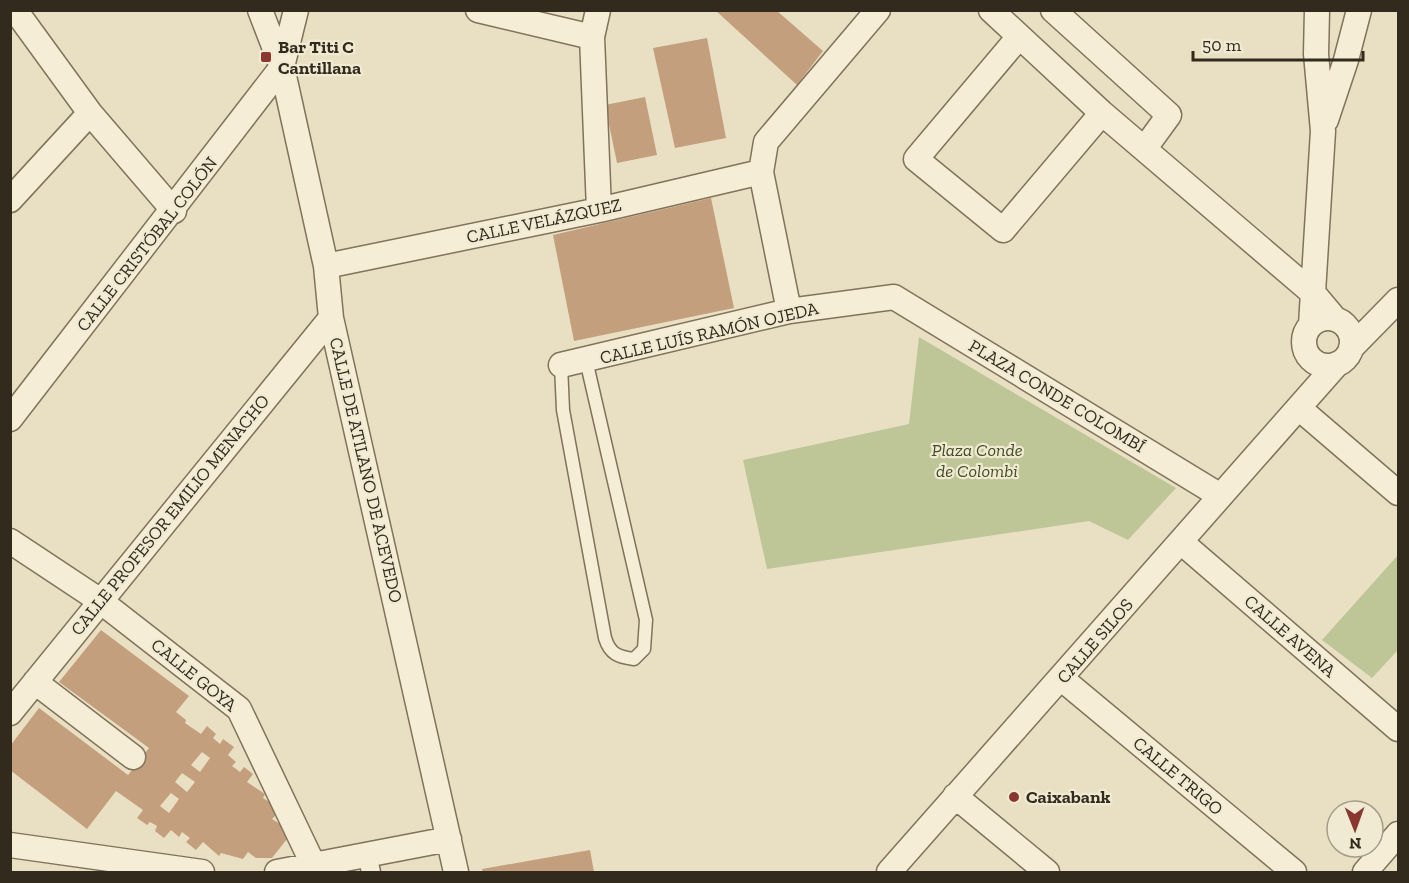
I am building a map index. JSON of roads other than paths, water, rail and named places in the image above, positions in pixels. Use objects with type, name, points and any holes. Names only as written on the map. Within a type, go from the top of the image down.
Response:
[{"type":"street","points":[[15,10],[90,113],[174,211]]},
{"type":"street","name":"CALLE DE ATILANO DE ACEVEDO","points":[[260,10],[282,67],[326,266],[331,318],[456,873]]},
{"type":"street","points":[[282,67],[296,10]]},
{"type":"street","points":[[478,10],[592,37]]},
{"type":"street","points":[[598,10],[592,37],[600,210]]},
{"type":"street","points":[[789,311],[761,172],[765,142],[878,10]]},
{"type":"street","points":[[1053,10],[1169,115],[1144,148]]},
{"type":"street","points":[[1317,10],[1316,54],[1323,131],[1314,294],[1311,325],[1304,338],[1306,352],[1300,409],[1398,493]]},
{"type":"street","points":[[1323,131],[1359,10]]},
{"type":"street","points":[[1002,13],[1018,38],[1314,294],[1343,340]]},
{"type":"street","points":[[1018,38],[916,159],[1003,230],[1102,113]]},
{"type":"street","name":"CALLE CRISTÓBAL COLÓN","points":[[10,419],[174,211],[282,67]]},
{"type":"street","points":[[10,200],[90,113]]},
{"type":"street","name":"CALLE VELÁZQUEZ","points":[[326,266],[600,210],[761,172]]},
{"type":"street","name":"CALLE LUÍS RAMÓN OJEDA","points":[[561,365],[789,311],[894,297]]},
{"type":"street","name":"PLAZA CONDE COLOMBÍ","points":[[894,297],[1220,495]]},
{"type":"street","name":"CALLE SILOS","points":[[889,873],[955,796],[1062,679],[1220,495],[1300,409],[1343,340],[1379,321],[1398,300]]},
{"type":"street","name":"CALLE PROFESOR EMILIO MENACHO","points":[[10,713],[99,600],[331,318]]},
{"type":"street","points":[[1311,325],[1322,319],[1343,340]]},
{"type":"street","points":[[1306,352],[1310,358],[1323,365],[1343,340]]},
{"type":"street","name":"CALLE GOYA","points":[[10,541],[99,600],[239,709],[307,868]]},
{"type":"street","name":"CALLE AVENA","points":[[1181,542],[1398,729]]},
{"type":"street","name":"CALLE TRIGO","points":[[1062,679],[1294,873]]},
{"type":"street","points":[[34,682],[133,757]]},
{"type":"street","points":[[955,796],[1047,873]]},
{"type":"street","points":[[1365,873],[1398,834]]},
{"type":"street","points":[[277,873],[307,868],[369,864],[449,839]]},
{"type":"street","points":[[10,845],[202,873]]},
{"type":"lane","points":[[561,365],[563,410],[605,638],[609,650],[619,657],[634,659],[644,649],[646,620],[586,360]]},
{"type":"place","name":"Bar Titi C Cantillana","points":[[266,57]]},
{"type":"place","name":"Caixabank","points":[[1014,797]]},
{"type":"park label","name":"Plaza Conde de Colombi","points":[[977,460]]}]
